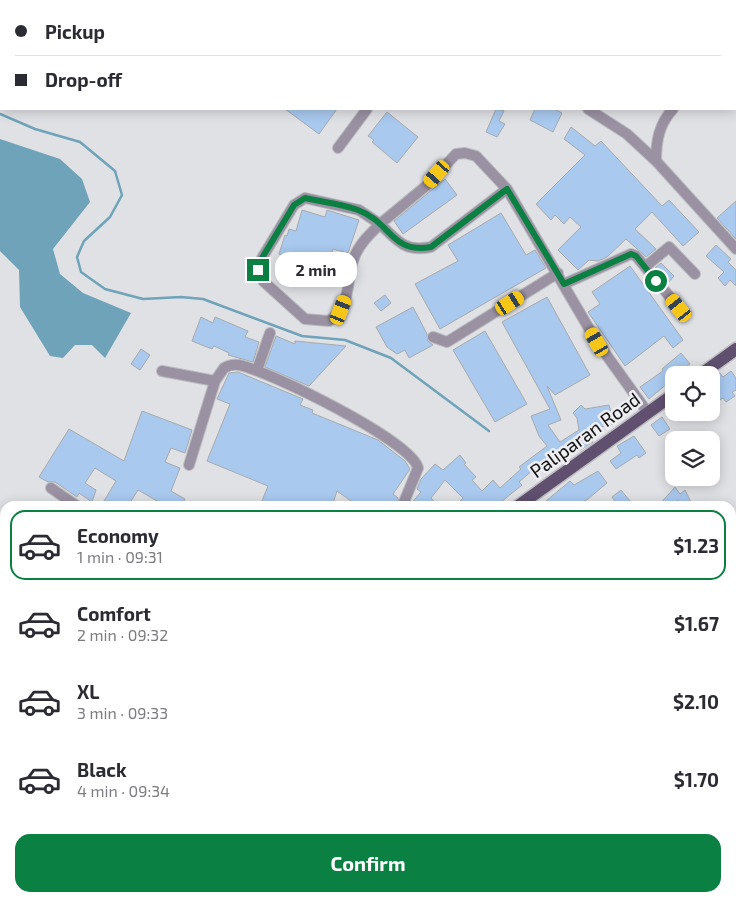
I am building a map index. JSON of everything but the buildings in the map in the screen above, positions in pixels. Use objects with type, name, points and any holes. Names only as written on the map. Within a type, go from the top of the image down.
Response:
[{"type":"main road","points":[[712,366],[736,348]]},
{"type":"main road","name":"Paliparan Road","points":[[525,501],[665,400]]},
{"type":"street","points":[[338,148],[366,110]]},
{"type":"street","points":[[590,110],[627,134],[656,161],[736,249]]},
{"type":"street","points":[[656,161],[656,141],[666,116],[672,110]]},
{"type":"street","points":[[507,189],[431,247],[416,250],[401,244],[380,224],[359,210],[305,198],[294,205],[259,263],[258,270],[263,281],[274,293],[305,319],[329,321],[341,310],[347,294],[354,258],[360,245],[380,224],[426,186],[456,154],[465,153],[476,156],[507,189],[597,342],[648,412]]},
{"type":"street","points":[[646,268],[669,247],[695,274]]},
{"type":"street","points":[[564,284],[626,255],[636,256],[679,308]]},
{"type":"street","points":[[433,337],[447,342],[558,273]]},
{"type":"street","points":[[257,370],[270,333]]},
{"type":"street","points":[[190,465],[215,381],[221,371],[233,364],[257,370],[321,399],[407,452],[418,468],[404,501]]},
{"type":"street","points":[[162,371],[215,381]]},
{"type":"street","points":[[51,488],[70,501]]},
{"type":"water","points":[[0,139],[60,159],[82,179],[90,202],[53,249],[60,274],[83,293],[131,313],[105,358],[92,345],[75,345],[63,358],[50,356],[20,307],[19,270],[0,251]]},
{"type":"waterway","points":[[0,114],[35,129],[80,142],[115,171],[122,195],[110,217],[84,241],[77,257],[81,272],[105,289],[143,299],[181,297],[203,299],[302,336],[345,340],[391,358],[489,431]]},
{"type":"route","points":[[258,270],[259,263],[294,205],[305,198],[359,210],[371,216],[401,244],[416,250],[431,247],[507,189],[564,284],[631,254],[636,256],[656,281]]}]
